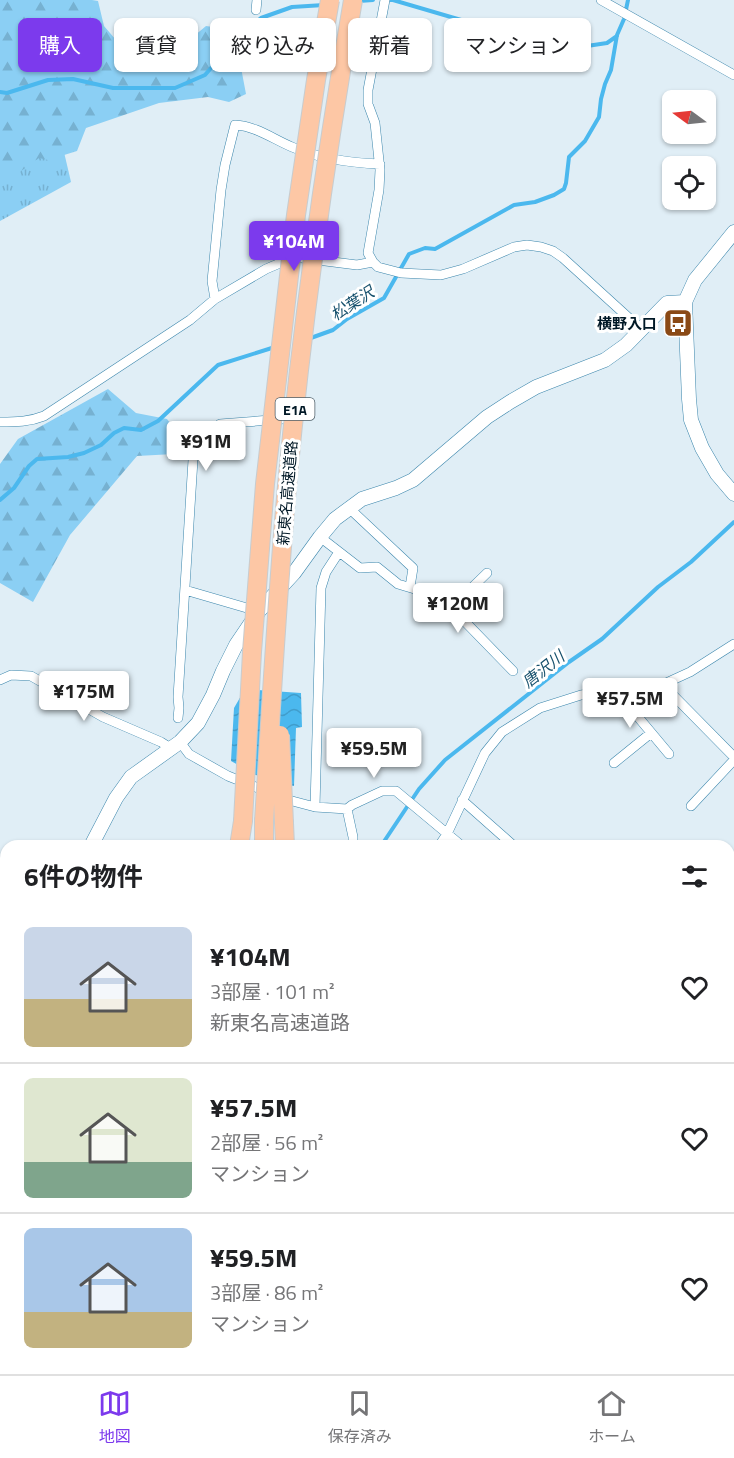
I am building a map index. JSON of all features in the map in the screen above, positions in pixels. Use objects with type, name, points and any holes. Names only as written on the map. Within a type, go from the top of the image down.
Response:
[{"type":"highway","name":"新東名高速道路","points":[[241,840],[252,652],[265,484],[296,215],[330,0]]},
{"type":"highway","name":"新東名高速道路","points":[[264,840],[287,486],[300,361],[319,214],[353,0]]},
{"type":"highway","points":[[275,646],[285,840]]},
{"type":"street","points":[[601,0],[734,75]]},
{"type":"street","points":[[384,5],[368,97],[368,104],[375,123],[380,164],[379,190],[368,253],[373,262],[378,267],[389,271],[441,275],[463,269],[514,247],[527,245],[541,247],[563,258],[641,330]]},
{"type":"street","points":[[215,299],[212,281],[221,190],[235,125],[243,125],[292,147],[320,156],[380,164]]},
{"type":"street","points":[[734,232],[695,280],[685,302],[691,420],[702,448],[717,474],[734,494]]},
{"type":"street","points":[[0,422],[22,422],[44,416],[190,320],[215,299],[266,269],[294,257],[357,265],[373,262]]},
{"type":"street","points":[[94,840],[131,777],[176,746],[198,723],[236,645],[259,611],[294,573],[335,519],[362,499],[413,480],[495,412],[536,387],[605,360],[626,345],[667,303],[685,302]]},
{"type":"street","points":[[178,718],[195,451],[210,431],[220,424],[301,417]]},
{"type":"street","points":[[349,508],[413,568],[410,587]]},
{"type":"street","points":[[320,537],[360,568],[377,567],[398,584],[441,597],[513,671]]},
{"type":"street","points":[[315,807],[321,588],[326,573],[339,552]]},
{"type":"street","points":[[451,608],[487,573]]},
{"type":"street","points":[[185,590],[259,611]]},
{"type":"street","points":[[443,840],[485,753],[502,732],[540,708],[580,695],[666,683],[690,672],[734,645]]},
{"type":"street","points":[[0,680],[11,675],[31,676],[103,717],[161,742],[176,746],[228,776],[287,800],[315,807],[347,809],[382,790],[396,791],[454,840]]},
{"type":"street","points":[[666,683],[670,692],[734,758],[691,806]]},
{"type":"street","points":[[621,690],[623,699],[669,754]]},
{"type":"street","points":[[614,764],[651,733]]},
{"type":"street","points":[[462,800],[507,840]]},
{"type":"street","points":[[347,809],[353,840]]},
{"type":"green space","points":[[0,0],[98,1],[104,26],[114,38],[114,72],[198,72],[198,33],[206,26],[210,27],[210,72],[242,72],[246,94],[229,102],[208,97],[159,103],[86,128],[77,151],[48,160],[39,158],[17,174],[0,181]]},
{"type":"green space","points":[[60,135],[71,182],[0,221],[0,148]]},
{"type":"green space","points":[[108,389],[136,413],[167,419],[183,440],[174,454],[137,456],[70,535],[33,602],[0,583],[0,464],[18,439]]},
{"type":"water","points":[[245,689],[301,693],[302,727],[296,728],[294,786],[275,783],[231,761],[234,708]]},
{"type":"waterway","points":[[359,1],[373,0]]},
{"type":"waterway","points":[[384,0],[393,0],[485,27],[511,27],[551,36],[571,45],[587,46],[607,43],[617,36]]},
{"type":"waterway","name":"松葉沢","points":[[308,339],[333,330],[347,319],[384,298],[409,254],[425,248],[435,249],[514,205],[535,202],[564,189],[569,157],[585,141],[599,117],[601,99],[611,70],[617,35],[624,19],[628,0]]},
{"type":"waterway","points":[[0,92],[7,93],[48,80],[73,79],[113,88],[175,88],[205,75],[235,40],[261,18],[292,7],[324,5]]},
{"type":"waterway","name":"松葉沢","points":[[0,500],[14,488],[29,466],[37,459],[68,457],[84,453],[101,445],[114,433],[124,428],[141,430],[158,421],[218,365],[275,347]]},
{"type":"waterway","name":"唐沢川","points":[[385,840],[419,789],[445,760],[569,662],[602,639],[734,522]]},
{"type":"place","name":"横野入口","points":[[678,323]]}]
